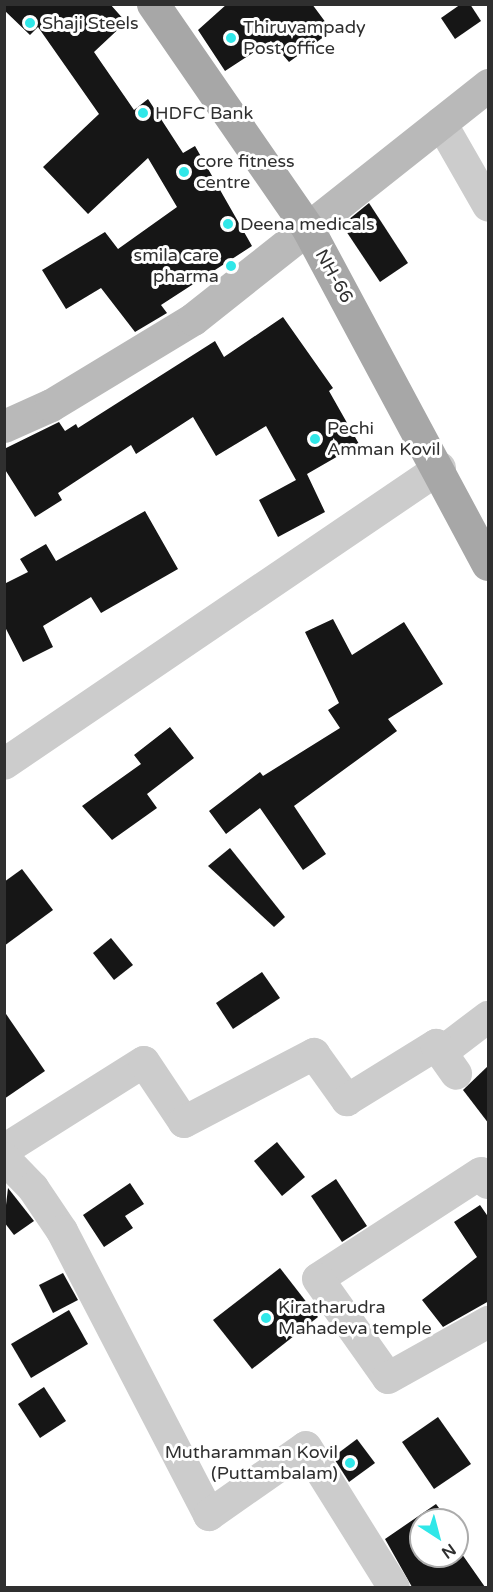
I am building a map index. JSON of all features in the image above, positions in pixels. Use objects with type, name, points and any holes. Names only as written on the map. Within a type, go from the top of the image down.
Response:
[{"type":"main road","name":"NH-66","points":[[153,4],[308,229],[440,468],[488,562]]},
{"type":"main road","points":[[4,426],[51,405],[193,319],[489,85]]},
{"type":"street","points":[[441,123],[489,204]]},
{"type":"street","points":[[4,764],[440,468]]},
{"type":"street","points":[[4,1150],[144,1062],[184,1122],[300,1058],[314,1054],[347,1100],[436,1045],[449,1063],[489,1017]]},
{"type":"street","points":[[4,1158],[33,1188],[62,1231],[209,1515],[306,1447],[394,1587]]},
{"type":"street","points":[[489,1183],[481,1173],[318,1279],[388,1378],[489,1322]]},
{"type":"building","points":[[4,4],[110,4],[126,22],[94,52],[134,110],[148,99],[183,153],[195,146],[252,246],[161,305],[167,313],[135,332],[101,288],[66,309],[42,270],[105,232],[118,249],[177,207],[148,158],[88,214],[43,167],[99,114],[38,27],[30,35],[4,10]]},
{"type":"building","points":[[227,4],[312,4],[332,31],[289,62],[271,41],[225,71],[198,30]]},
{"type":"building","points":[[461,4],[470,4],[481,21],[455,39],[441,18]]},
{"type":"building","points":[[369,203],[408,263],[380,282],[342,225]]},
{"type":"building","points":[[283,317],[333,388],[329,391],[359,444],[307,474],[325,512],[278,537],[259,500],[296,480],[266,426],[216,456],[193,417],[136,454],[131,445],[58,493],[62,500],[35,517],[4,468],[4,449],[59,422],[65,431],[76,424],[78,428],[215,341],[224,357]]},
{"type":"building","points":[[145,511],[178,569],[101,613],[91,597],[43,626],[53,647],[23,662],[4,625],[4,584],[28,572],[20,559],[46,544],[56,561]]},
{"type":"building","points":[[333,619],[352,655],[404,622],[443,684],[388,719],[397,731],[294,806],[326,854],[303,870],[260,808],[226,834],[209,811],[260,772],[263,776],[340,728],[328,710],[339,703],[305,632]]},
{"type":"building","points":[[170,727],[194,758],[147,794],[157,808],[112,840],[82,806],[141,764],[134,755]]},
{"type":"building","points":[[230,848],[285,917],[274,927],[208,866]]},
{"type":"building","points":[[22,869],[53,910],[4,946],[4,882]]},
{"type":"building","points":[[111,938],[133,965],[114,980],[93,953]]},
{"type":"building","points":[[262,972],[280,998],[233,1029],[216,1003]]},
{"type":"building","points":[[4,1011],[45,1071],[4,1099]]},
{"type":"building","points":[[489,1065],[489,1124],[463,1090]]},
{"type":"building","points":[[277,1142],[305,1177],[282,1196],[254,1161]]},
{"type":"building","points":[[336,1179],[367,1226],[342,1242],[311,1196]]},
{"type":"building","points":[[130,1183],[144,1204],[125,1216],[133,1228],[104,1247],[83,1215]]},
{"type":"building","points":[[8,1188],[34,1221],[14,1235],[4,1222]]},
{"type":"building","points":[[480,1205],[489,1218],[489,1301],[443,1327],[422,1300],[477,1257],[454,1222]]},
{"type":"building","name":"Kiratharudra Mahadeva temple","points":[[280,1268],[318,1317],[252,1369],[213,1320]]},
{"type":"building","points":[[63,1273],[78,1300],[53,1313],[39,1285]]},
{"type":"building","points":[[69,1310],[88,1344],[31,1378],[11,1344]]},
{"type":"building","points":[[44,1387],[66,1421],[40,1438],[18,1404]]},
{"type":"building","points":[[438,1417],[471,1464],[434,1489],[402,1442]]},
{"type":"building","name":"Mutharamman Kovil (Puttambalam)","points":[[357,1439],[375,1463],[349,1482],[333,1457]]},
{"type":"building","points":[[409,1523],[409,1568],[469,1568],[469,1564],[485,1587],[412,1587],[385,1539]]},
{"type":"place","name":"Shaji Steels","points":[[30,23]]},
{"type":"place","name":"Thiruvampady Post office","points":[[231,38]]},
{"type":"place","name":"HDFC Bank","points":[[143,113]]},
{"type":"place","name":"core fitness centre","points":[[184,172]]},
{"type":"place","name":"Deena medicals","points":[[228,224]]},
{"type":"place","name":"smila care pharma","points":[[231,266]]},
{"type":"place","name":"Pechi Amman Kovil","points":[[315,439]]},
{"type":"place","name":"Kiratharudra Mahadeva temple","points":[[266,1318]]},
{"type":"place","name":"Mutharamman Kovil (Puttambalam)","points":[[350,1463]]}]
